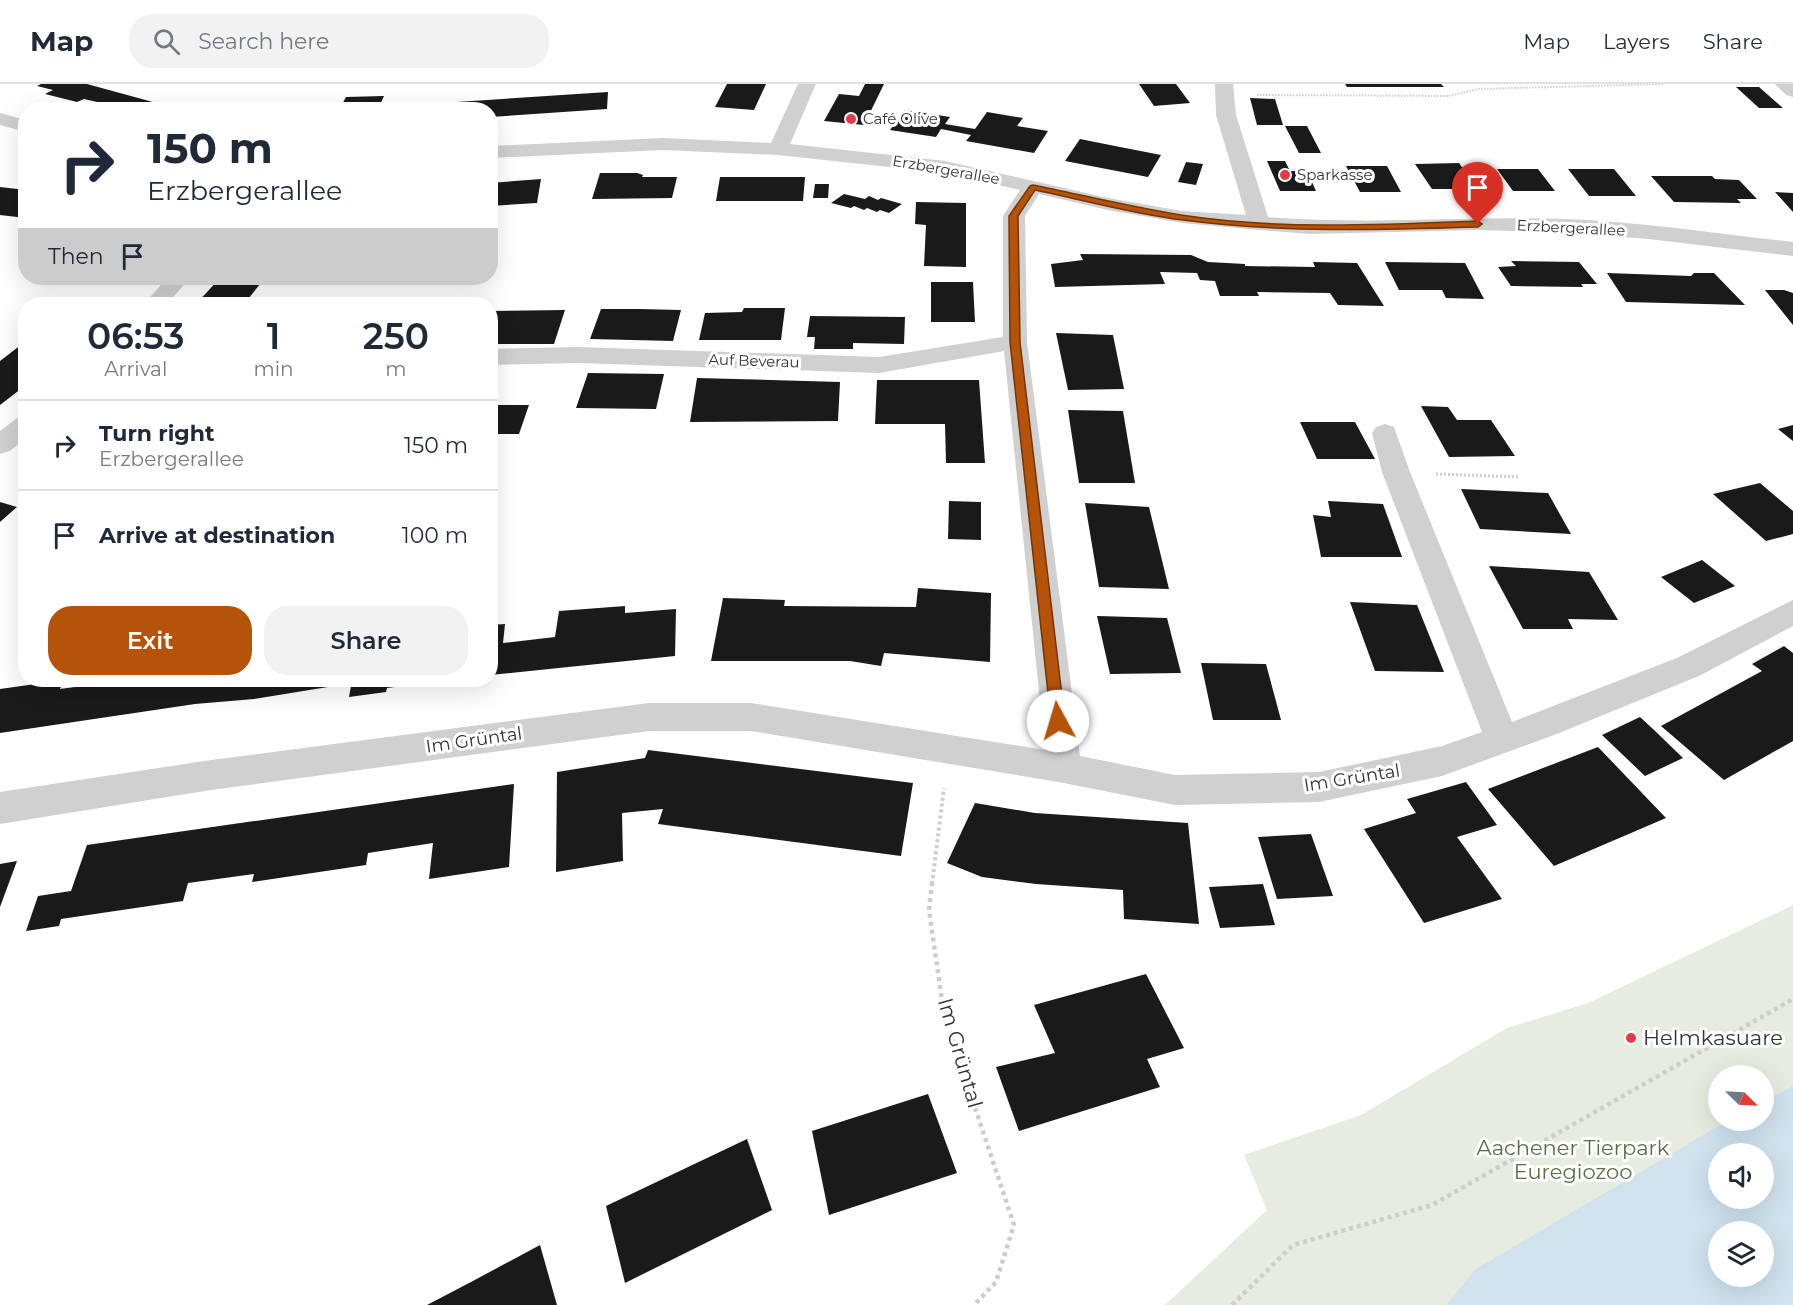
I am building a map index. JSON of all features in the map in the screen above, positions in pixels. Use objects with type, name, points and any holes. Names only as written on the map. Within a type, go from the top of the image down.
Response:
[{"type":"street","points":[[778,149],[807,84]]},
{"type":"street","points":[[1784,84],[1793,91]]},
{"type":"street","points":[[1224,89],[1226,115],[1259,224]]},
{"type":"street","points":[[0,119],[18,124]]},
{"type":"street","name":"Erzbergerallee","points":[[498,152],[663,144],[778,149],[851,155],[945,168],[1182,218],[1362,228],[1478,224],[1569,226],[1648,232],[1793,249]]},
{"type":"street","points":[[1033,187],[1014,216],[1015,342],[1064,768]]},
{"type":"street","points":[[162,297],[173,285]]},
{"type":"street","name":"Auf Beverau","points":[[498,357],[578,355],[879,365],[1015,342]]},
{"type":"street","points":[[0,445],[18,430]]},
{"type":"street","points":[[1385,433],[1396,472],[1502,739]]},
{"type":"street","name":"Im Grüntal","points":[[0,808],[211,775],[649,717],[751,717],[1064,768],[1175,790],[1319,787],[1442,761],[1502,739],[1688,667],[1793,612]]},
{"type":"path","points":[[1478,88],[1484,84]]},
{"type":"path","points":[[1224,89],[1449,96],[1478,88],[1663,84]]},
{"type":"path","points":[[1396,472],[1520,477]]},
{"type":"path","name":"Im Grüntal","points":[[949,749],[929,910],[944,1014],[1014,1225],[996,1282],[974,1305]]},
{"type":"path","points":[[1232,1305],[1293,1245],[1432,1205],[1793,999]]},
{"type":"green space","name":"Aachener Tierpark Euregiozoo","points":[[1793,905],[1793,1305],[1165,1305],[1267,1210],[1244,1155],[1361,1115],[1507,1028],[1588,1003]]},
{"type":"water","points":[[1793,1086],[1793,1305],[1446,1305],[1476,1269],[1710,1131],[1774,1131],[1774,1096]]},
{"type":"building","points":[[41,84],[87,84],[153,102],[97,102],[84,99],[77,102],[45,94],[53,90],[37,86]]},
{"type":"building","points":[[727,84],[766,84],[754,110],[715,107]]},
{"type":"building","points":[[865,84],[884,84],[864,125],[824,121],[839,94],[859,96]]},
{"type":"building","points":[[1139,84],[1176,84],[1190,103],[1154,106]]},
{"type":"building","points":[[1345,84],[1441,84],[1444,87],[1347,87]]},
{"type":"building","points":[[1736,87],[1759,87],[1783,108],[1759,108]]},
{"type":"building","points":[[608,92],[607,109],[498,116],[498,102],[457,102]]},
{"type":"building","points":[[384,96],[381,102],[343,102],[346,97]]},
{"type":"building","points":[[1250,98],[1275,99],[1283,125],[1257,125]]},
{"type":"building","points":[[905,110],[950,117],[945,124],[975,129],[987,112],[1023,118],[1017,126],[1048,131],[1034,153],[966,141],[971,135],[941,129],[936,137],[890,130]]},
{"type":"building","points":[[1285,126],[1307,126],[1321,153],[1299,153]]},
{"type":"building","points":[[1080,139],[1161,155],[1148,177],[1065,161]]},
{"type":"building","points":[[1267,161],[1285,161],[1290,171],[1322,171],[1327,182],[1312,182],[1316,191],[1280,191]]},
{"type":"building","points":[[1186,162],[1203,164],[1196,185],[1178,182]]},
{"type":"building","points":[[1459,163],[1477,189],[1432,189],[1415,164]]},
{"type":"building","points":[[1346,166],[1387,166],[1401,192],[1360,192]]},
{"type":"building","points":[[1497,169],[1538,169],[1555,191],[1513,191]]},
{"type":"building","points":[[1568,169],[1614,169],[1636,196],[1589,196]]},
{"type":"building","points":[[600,173],[637,173],[643,175],[642,177],[677,177],[672,198],[592,199]]},
{"type":"building","points":[[1651,176],[1712,176],[1715,179],[1739,180],[1757,199],[1737,199],[1741,203],[1674,202]]},
{"type":"building","points":[[720,177],[805,177],[803,201],[716,201]]},
{"type":"building","points":[[541,179],[537,203],[498,205],[498,182]]},
{"type":"building","points":[[815,184],[829,184],[828,198],[813,198]]},
{"type":"building","points":[[0,187],[18,189],[18,217],[0,215]]},
{"type":"building","points":[[1775,192],[1793,193],[1793,212]]},
{"type":"building","points":[[844,194],[865,199],[869,196],[878,200],[881,198],[902,204],[889,213],[831,203]]},
{"type":"building","points":[[916,202],[966,203],[966,267],[924,266],[926,225],[915,224]]},
{"type":"building","points":[[1080,254],[1191,255],[1208,262],[1245,264],[1245,266],[1315,267],[1313,262],[1357,263],[1384,306],[1338,305],[1330,293],[1257,292],[1259,296],[1220,296],[1215,281],[1200,280],[1197,273],[1160,272],[1165,284],[1055,287],[1051,264],[1083,260]]},
{"type":"building","points":[[1511,261],[1579,262],[1597,284],[1581,284],[1583,287],[1511,286],[1498,267],[1516,266]]},
{"type":"building","points":[[1385,262],[1465,263],[1484,299],[1446,298],[1442,290],[1399,290]]},
{"type":"building","points":[[1607,273],[1691,276],[1694,273],[1714,273],[1745,305],[1626,302]]},
{"type":"building","points":[[931,282],[973,282],[975,322],[931,322]]},
{"type":"building","points":[[214,285],[259,285],[250,297],[202,297]]},
{"type":"building","points":[[1765,290],[1784,290],[1793,293],[1793,325]]},
{"type":"building","points":[[744,308],[785,308],[781,340],[699,340],[705,313],[742,312]]},
{"type":"building","points":[[601,309],[681,310],[673,341],[590,339]]},
{"type":"building","points":[[565,310],[554,344],[498,344],[498,311]]},
{"type":"building","points":[[810,316],[905,317],[904,344],[853,343],[853,349],[814,349],[815,337],[807,337]]},
{"type":"building","points":[[1056,333],[1113,335],[1124,389],[1068,390]]},
{"type":"building","points":[[18,347],[18,391],[0,405],[0,361]]},
{"type":"building","points":[[588,373],[664,374],[656,409],[576,408]]},
{"type":"building","points":[[697,378],[840,382],[838,421],[690,422]]},
{"type":"building","points":[[877,380],[979,380],[985,463],[946,463],[945,424],[875,424]]},
{"type":"building","points":[[498,405],[529,405],[519,434],[498,434]]},
{"type":"building","points":[[1421,406],[1448,407],[1457,420],[1491,420],[1515,456],[1449,457]]},
{"type":"building","points":[[1068,410],[1123,411],[1135,483],[1079,483]]},
{"type":"building","points":[[1300,422],[1355,422],[1375,459],[1317,459]]},
{"type":"building","points":[[1793,425],[1793,441],[1778,429]]},
{"type":"building","points":[[1760,483],[1793,511],[1793,534],[1766,541],[1713,494]]},
{"type":"building","points":[[1461,489],[1548,493],[1571,534],[1480,529]]},
{"type":"building","points":[[949,501],[981,502],[981,540],[948,539]]},
{"type":"building","points":[[1328,501],[1383,504],[1402,557],[1321,557],[1313,515],[1331,517]]},
{"type":"building","points":[[0,502],[17,507],[0,522]]},
{"type":"building","points":[[1085,503],[1149,507],[1169,589],[1099,587]]},
{"type":"building","points":[[1702,560],[1735,586],[1694,603],[1661,577]]},
{"type":"building","points":[[1489,566],[1589,572],[1618,620],[1568,619],[1573,629],[1523,629]]},
{"type":"building","points":[[918,588],[991,593],[990,662],[884,653],[881,666],[850,661],[711,661],[723,598],[785,600],[784,606],[916,607]]},
{"type":"building","points":[[1350,602],[1417,605],[1444,672],[1375,671]]},
{"type":"building","points":[[625,606],[625,613],[676,609],[675,656],[498,674],[498,624],[505,624],[503,643],[555,637],[559,611]]},
{"type":"building","points":[[1097,616],[1167,618],[1181,673],[1110,674]]},
{"type":"building","points":[[1784,646],[1793,653],[1793,741],[1724,780],[1661,726],[1762,671],[1752,664]]},
{"type":"building","points":[[1201,663],[1266,664],[1281,720],[1213,720]]},
{"type":"building","points":[[18,686],[61,687],[60,689],[75,687],[328,687],[0,733],[0,689]]},
{"type":"building","points":[[351,687],[395,687],[387,688],[386,692],[349,697]]},
{"type":"building","points":[[1640,717],[1683,758],[1645,776],[1602,735]]},
{"type":"building","points":[[1598,747],[1666,818],[1554,866],[1488,789]]},
{"type":"building","points":[[648,750],[913,783],[901,856],[658,824],[663,809],[622,813],[623,861],[556,872],[557,772],[645,758]]},
{"type":"building","points":[[1466,782],[1497,825],[1457,837],[1502,899],[1424,923],[1364,829],[1416,813],[1407,799]]},
{"type":"building","points":[[514,784],[509,867],[429,879],[433,843],[368,853],[366,865],[252,882],[254,874],[188,883],[183,901],[61,919],[59,926],[26,931],[38,896],[71,891],[87,845]]},
{"type":"building","points":[[975,803],[1035,813],[1188,823],[1199,924],[1124,919],[1123,890],[1036,884],[982,877],[947,863]]},
{"type":"building","points":[[1311,834],[1333,896],[1277,899],[1258,837]]},
{"type":"building","points":[[17,861],[0,907],[0,864]]},
{"type":"building","points":[[1263,884],[1275,925],[1220,928],[1209,887]]},
{"type":"building","points":[[1146,974],[1184,1048],[1147,1059],[1160,1087],[1019,1131],[996,1067],[1055,1053],[1034,1005]]},
{"type":"building","points":[[928,1094],[957,1173],[829,1215],[812,1131]]},
{"type":"building","points":[[747,1139],[772,1210],[625,1283],[606,1206]]},
{"type":"building","points":[[540,1245],[557,1305],[427,1305],[471,1282]]},
{"type":"place","name":"Café Olive","points":[[851,119]]},
{"type":"place","name":"Sparkasse","points":[[1285,175]]},
{"type":"place","name":"Helmkasuare","points":[[1631,1038]]},
{"type":"route","points":[[1058,721],[1015,342],[1014,216],[1033,187],[1182,218],[1310,227],[1362,228],[1478,224]]}]
